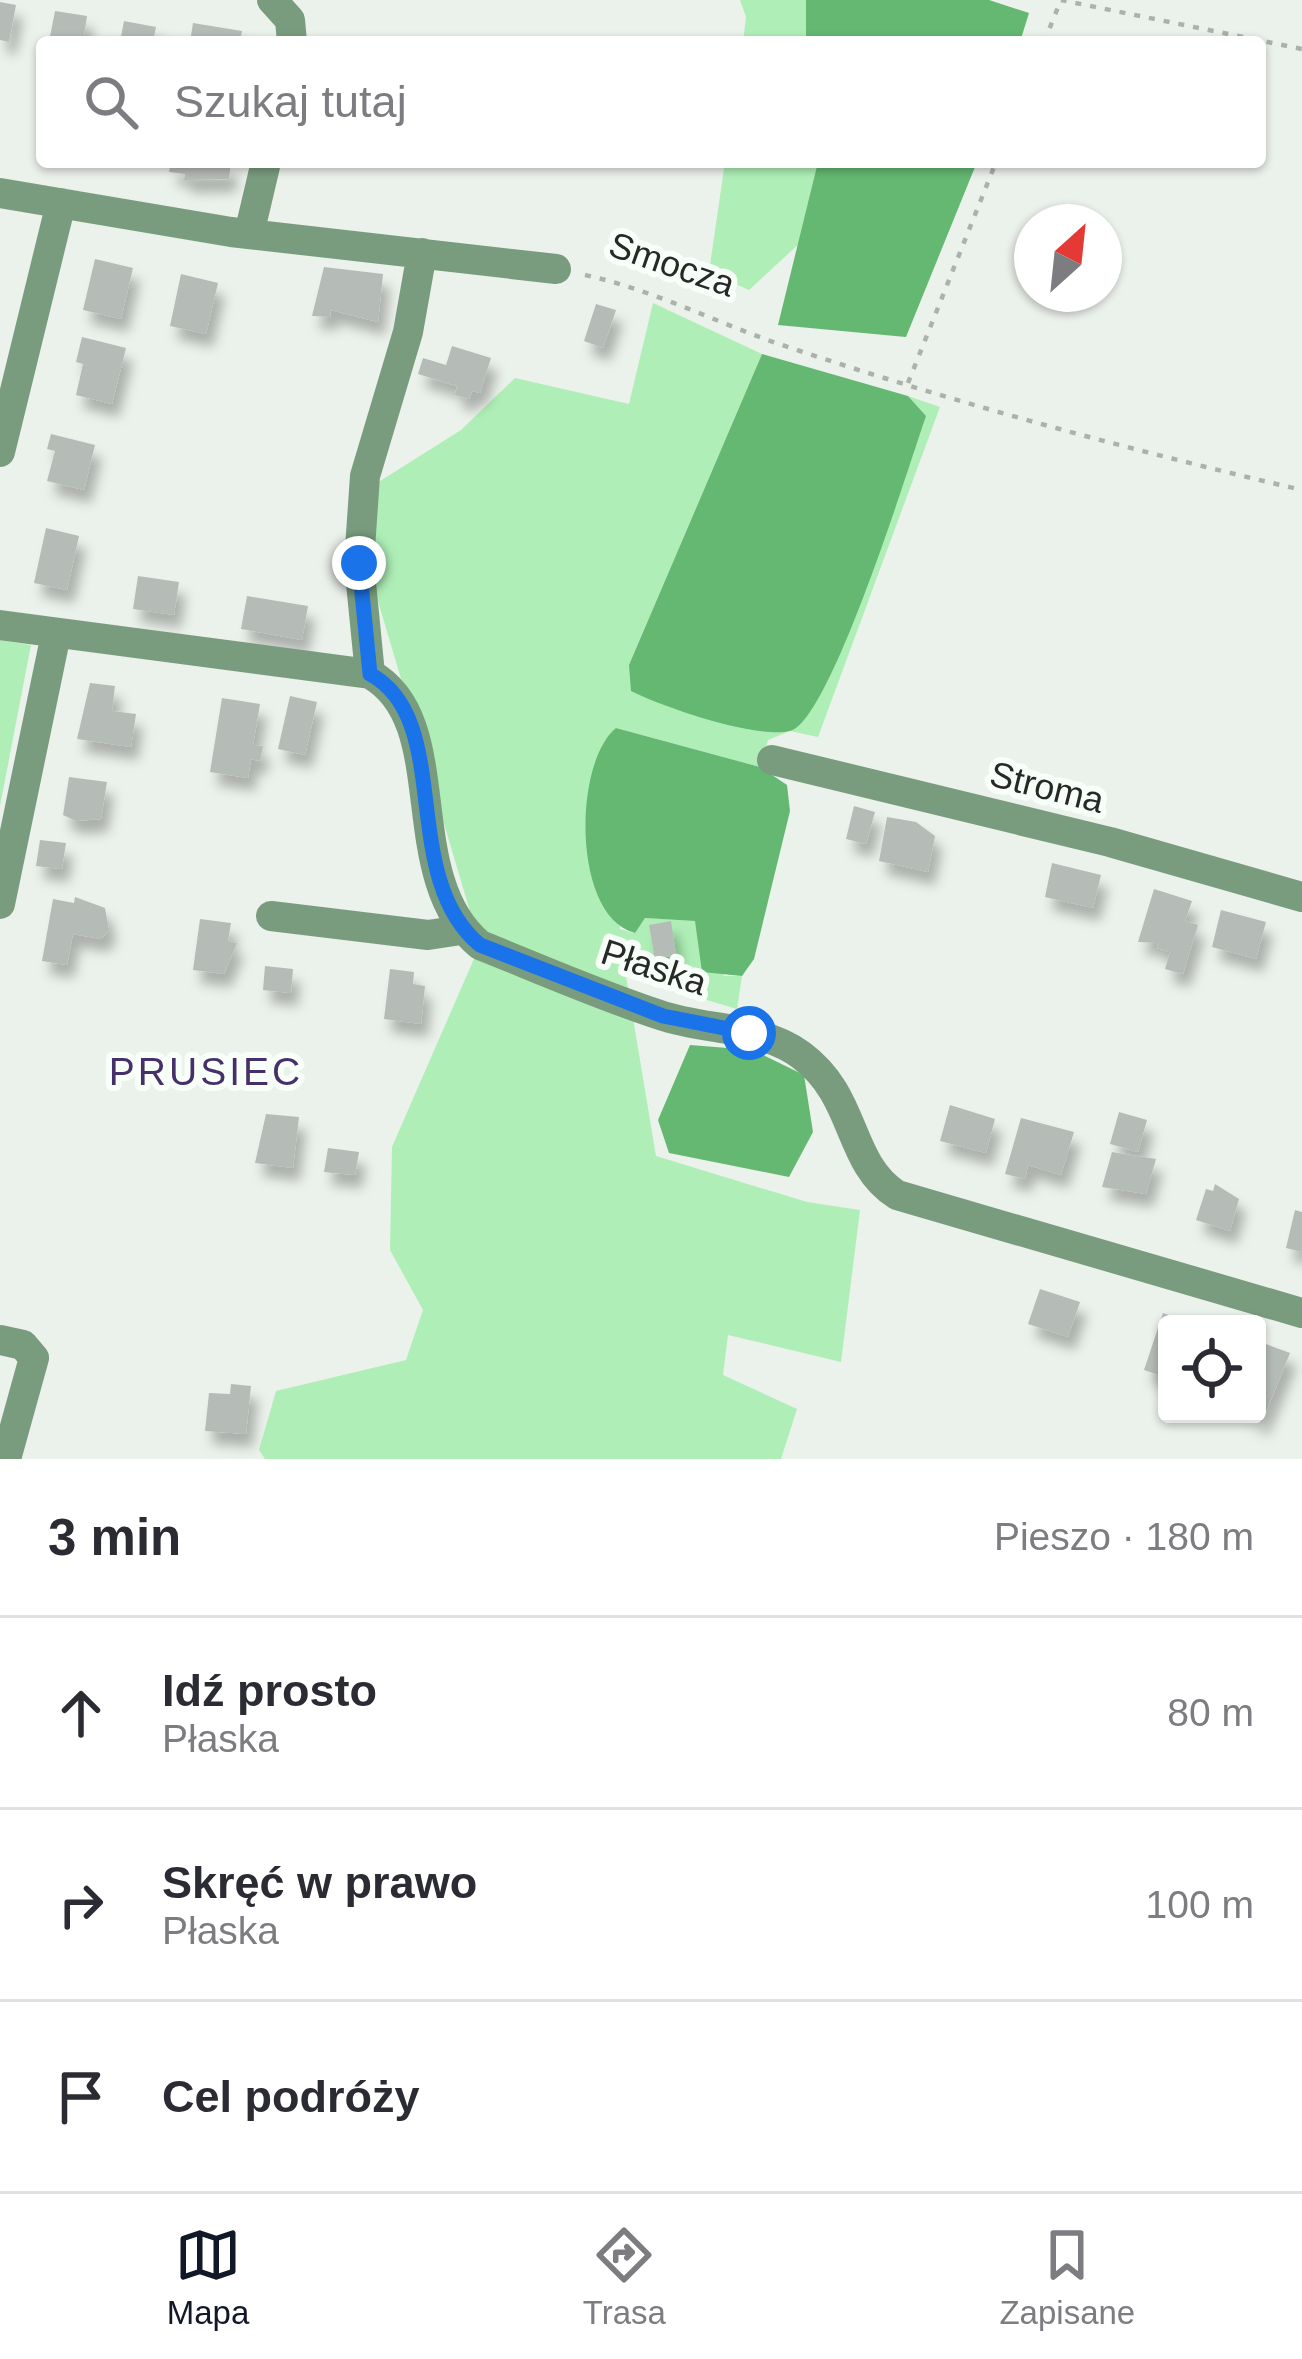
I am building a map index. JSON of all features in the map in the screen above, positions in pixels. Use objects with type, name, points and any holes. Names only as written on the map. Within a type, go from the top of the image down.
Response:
[{"type":"street","points":[[272,0],[290,20],[291,36]]},
{"type":"street","points":[[248,234],[264,168]]},
{"type":"street","name":"Smocza","points":[[0,193],[248,234],[556,269]]},
{"type":"street","points":[[0,452],[61,203]]},
{"type":"street","points":[[370,674],[359,563],[365,476],[408,332],[422,254]]},
{"type":"street","points":[[0,625],[370,674],[397,695],[427,794],[434,870],[442,900],[461,929],[428,935],[271,916]]},
{"type":"street","points":[[0,904],[56,634]]},
{"type":"street","name":"Stroma","points":[[772,760],[1110,842],[1302,897]]},
{"type":"street","name":"Płaska","points":[[461,929],[480,945],[663,1016],[764,1036],[799,1053],[841,1095],[872,1172],[897,1195],[1302,1313]]},
{"type":"street","points":[[0,1340],[23,1345],[34,1358],[6,1459]]},
{"type":"path","points":[[1046,36],[1061,0],[1238,36]]},
{"type":"path","points":[[1266,42],[1302,49]]},
{"type":"path","points":[[908,383],[994,168]]},
{"type":"path","name":"Smocza","points":[[556,269],[643,287],[790,348],[1121,448],[1302,490]]},
{"type":"shaded area","points":[[740,0],[806,0],[806,36],[744,36],[746,17]]},
{"type":"shaded area","points":[[806,0],[989,0],[1029,13],[1022,36],[806,36]]},
{"type":"shaded area","points":[[724,168],[817,168],[802,241],[749,290],[709,272]]},
{"type":"shaded area","points":[[817,168],[975,168],[906,337],[778,325]]},
{"type":"shaded area","points":[[653,303],[762,354],[629,665],[926,417],[908,396],[940,407],[818,737],[790,731],[768,740],[760,767],[616,728],[620,929],[634,933],[645,918],[696,921],[724,976],[742,976],[737,1009],[626,976],[656,1156],[807,1202],[860,1210],[841,1362],[728,1335],[723,1375],[797,1409],[781,1459],[265,1459],[259,1450],[276,1391],[406,1360],[423,1310],[390,1250],[392,1147],[480,945],[372,581],[377,483],[461,430],[515,378],[629,404]]},
{"type":"shaded area","points":[[762,354],[908,396],[926,416],[867,588],[826,685],[807,717],[790,731],[774,732],[709,720],[631,691],[629,665]]},
{"type":"shaded area","points":[[0,640],[31,645],[0,806]]},
{"type":"shaded area","points":[[616,728],[760,767],[787,785],[790,811],[754,959],[742,976],[702,972],[695,921],[645,918],[635,933],[614,921],[599,899],[590,870],[587,804],[602,746]]},
{"type":"shaded area","points":[[690,1045],[753,1050],[804,1075],[813,1132],[789,1177],[669,1153],[658,1120]]},
{"type":"building","points":[[0,2],[16,5],[9,42],[0,40]]},
{"type":"building","points":[[55,11],[87,16],[84,36],[50,36]]},
{"type":"building","points":[[124,21],[156,27],[154,36],[121,36]]},
{"type":"building","points":[[193,23],[242,31],[241,36],[191,36]]},
{"type":"building","points":[[170,168],[230,168],[229,179],[184,180],[185,174],[169,172]]},
{"type":"building","points":[[95,259],[133,268],[121,319],[83,310]]},
{"type":"building","points":[[324,267],[383,274],[378,322],[331,310],[330,317],[312,316]]},
{"type":"building","points":[[181,274],[218,283],[206,334],[170,326]]},
{"type":"building","points":[[596,304],[616,310],[603,348],[584,341]]},
{"type":"building","points":[[82,337],[126,348],[112,404],[76,395],[83,364],[76,362]]},
{"type":"building","points":[[452,346],[491,358],[480,393],[472,391],[469,399],[455,395],[457,386],[418,374],[423,358],[446,365]]},
{"type":"building","points":[[51,434],[95,445],[84,490],[47,481],[55,451],[47,449]]},
{"type":"building","points":[[46,528],[79,536],[67,590],[34,583]]},
{"type":"building","points":[[138,576],[179,582],[174,615],[133,609]]},
{"type":"building","points":[[247,596],[308,606],[302,640],[241,629]]},
{"type":"building","points":[[90,683],[115,686],[112,711],[136,714],[131,747],[77,739]]},
{"type":"building","points":[[290,696],[317,702],[305,755],[278,749]]},
{"type":"building","points":[[222,698],[260,704],[253,745],[263,746],[260,761],[251,759],[248,778],[210,772]]},
{"type":"building","points":[[69,777],[107,782],[101,819],[76,821],[63,815]]},
{"type":"building","points":[[854,806],[875,812],[866,844],[846,839]]},
{"type":"building","points":[[887,817],[916,822],[935,836],[928,872],[879,861]]},
{"type":"building","points":[[40,840],[66,843],[62,869],[36,866]]},
{"type":"building","points":[[1052,863],[1101,875],[1093,908],[1045,897]]},
{"type":"building","points":[[1154,889],[1192,901],[1185,921],[1198,925],[1183,974],[1165,969],[1170,952],[1157,948],[1158,943],[1138,942]]},
{"type":"building","points":[[75,897],[105,908],[109,930],[101,939],[73,934],[67,965],[42,961],[53,899],[74,903]]},
{"type":"building","points":[[1221,910],[1266,922],[1256,959],[1212,947]]},
{"type":"building","points":[[200,919],[231,923],[228,941],[237,943],[224,974],[193,970]]},
{"type":"building","points":[[671,921],[676,955],[655,959],[649,925]]},
{"type":"building","points":[[265,966],[293,969],[291,993],[263,990]]},
{"type":"building","points":[[390,969],[414,972],[413,984],[425,986],[421,1024],[384,1019]]},
{"type":"building","points":[[950,1105],[995,1119],[986,1153],[940,1141]]},
{"type":"building","points":[[1119,1112],[1147,1120],[1138,1152],[1110,1144]]},
{"type":"building","points":[[266,1114],[299,1117],[293,1168],[255,1163]]},
{"type":"building","points":[[1021,1118],[1074,1132],[1061,1175],[1028,1165],[1025,1179],[1005,1174]]},
{"type":"building","points":[[328,1148],[359,1152],[355,1175],[324,1172]]},
{"type":"building","points":[[1112,1152],[1156,1159],[1146,1194],[1102,1187]]},
{"type":"building","points":[[1215,1184],[1239,1199],[1230,1231],[1196,1220],[1206,1189],[1213,1191]]},
{"type":"building","points":[[1295,1210],[1302,1212],[1302,1252],[1286,1248]]},
{"type":"building","points":[[1040,1289],[1080,1302],[1068,1337],[1028,1324]]},
{"type":"building","points":[[1158,1328],[1158,1375],[1144,1370]]},
{"type":"building","points":[[1266,1344],[1290,1353],[1266,1412]]},
{"type":"building","points":[[231,1384],[251,1386],[246,1434],[205,1431],[209,1393],[230,1394]]},
{"type":"district","name":"PRUSIEC","points":[[206,1071]]},
{"type":"route","points":[[359,563],[370,674],[397,695],[421,766],[442,900],[461,929],[480,945],[663,1016],[749,1033]]}]
